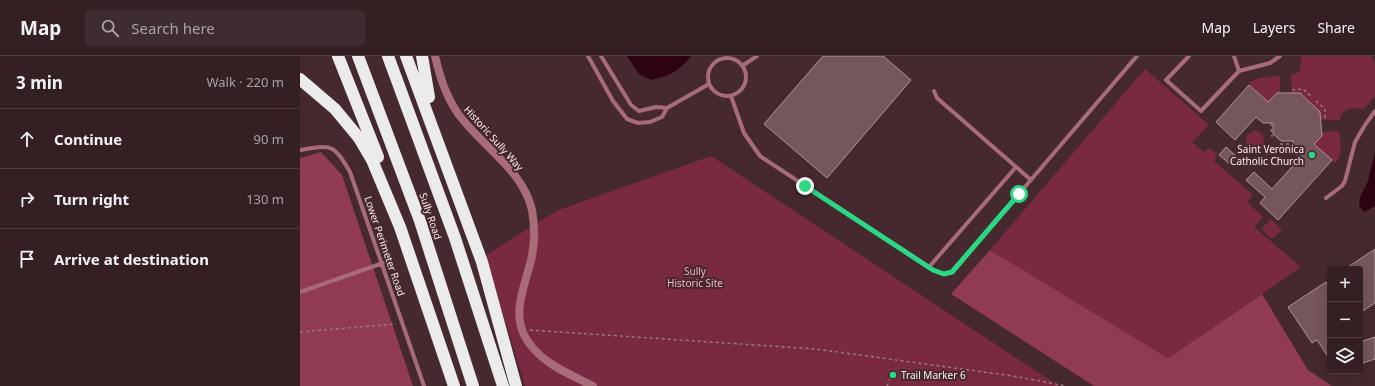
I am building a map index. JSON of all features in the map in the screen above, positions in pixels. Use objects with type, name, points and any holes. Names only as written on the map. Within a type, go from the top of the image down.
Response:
[{"type":"highway","points":[[338,56],[384,175],[400,228],[454,386]]},
{"type":"highway","name":"Sully Road","points":[[358,56],[420,222],[473,386]]},
{"type":"highway","name":"Sully Road","points":[[388,56],[450,224],[502,386]]},
{"type":"highway","points":[[406,56],[442,148],[482,262],[516,386]]},
{"type":"highway","points":[[422,56],[428,93],[442,148]]},
{"type":"highway","points":[[300,79],[335,109],[366,148],[378,173],[400,228]]},
{"type":"street","name":"Historic Sully Way","points":[[435,56],[440,76],[454,107],[470,128],[508,168],[520,184],[530,203],[533,217],[534,241],[520,302],[519,316],[522,329],[536,352],[558,370],[593,386]]},
{"type":"lane","points":[[588,56],[613,101],[627,119],[638,123],[650,122],[662,117],[667,108],[709,84]]},
{"type":"lane","points":[[601,56],[631,105],[639,111],[656,107],[667,108]]},
{"type":"lane","points":[[742,66],[757,56]]},
{"type":"lane","points":[[731,96],[744,133],[760,156],[929,267],[944,274],[952,272],[1136,56]]},
{"type":"lane","points":[[1188,56],[1166,80],[1201,111],[1239,71],[1270,63],[1280,56]]},
{"type":"lane","points":[[1234,56],[1239,71]]},
{"type":"lane","points":[[724,57],[734,60],[742,66],[745,71],[745,84],[737,93],[731,96],[720,95],[712,89],[708,78],[710,68],[719,60],[724,57]]},
{"type":"lane","points":[[934,91],[937,98],[1031,180]]},
{"type":"lane","points":[[1326,198],[1342,186],[1345,181],[1355,142],[1375,111]]},
{"type":"lane","name":"Lower Perimeter Road","points":[[300,150],[326,146],[332,148],[340,156],[357,191],[404,324],[424,386]]},
{"type":"lane","points":[[929,267],[1016,167]]},
{"type":"lane","points":[[300,292],[383,263]]},
{"type":"path","points":[[1292,90],[1303,89],[1312,97]]},
{"type":"path","points":[[1316,101],[1325,109],[1325,120]]},
{"type":"path","points":[[1271,123],[1272,137]]},
{"type":"path","points":[[1280,144],[1294,144]]},
{"type":"path","points":[[300,332],[404,324]]},
{"type":"path","points":[[522,329],[816,350],[1013,376],[1066,386]]},
{"type":"path","points":[[887,386],[890,379]]},
{"type":"green space","points":[[1301,56],[1372,56],[1375,64],[1375,96],[1364,109],[1349,109],[1343,113],[1340,120],[1321,120],[1320,112],[1300,93],[1292,93],[1291,75],[1300,71]]},
{"type":"green space","points":[[1145,69],[1209,125],[1192,142],[1204,152],[1210,148],[1217,154],[1214,161],[1253,195],[1247,202],[1263,217],[1254,227],[1301,267],[1168,358],[990,250]]},
{"type":"green space","points":[[1280,76],[1280,93],[1268,102],[1248,83],[1260,78]]},
{"type":"green space","points":[[1255,131],[1261,134],[1264,140],[1261,146],[1255,149],[1249,146],[1246,140],[1249,134]]},
{"type":"green space","points":[[1339,131],[1341,144],[1340,152],[1338,160],[1335,163],[1314,144],[1322,136],[1321,132]]},
{"type":"green space","name":"Sully Historic Site","points":[[711,156],[1059,386],[525,386],[485,256],[556,211]]},
{"type":"green space","points":[[1271,219],[1282,230],[1272,239],[1261,229]]},
{"type":"shaded area","points":[[627,56],[691,56],[674,72],[651,80],[639,74]]},
{"type":"shaded area","points":[[321,152],[342,175],[413,386],[300,386],[300,158]]},
{"type":"shaded area","points":[[1375,152],[1375,206],[1364,212],[1359,206],[1360,197],[1368,181]]},
{"type":"shaded area","points":[[990,250],[1168,358],[1262,294],[1308,370],[1332,386],[1094,386],[951,294]]},
{"type":"building","points":[[823,56],[883,56],[911,80],[827,178],[764,124]]},
{"type":"building","name":"Saint Veronica Catholic Church","points":[[1249,85],[1268,102],[1277,93],[1300,93],[1320,112],[1322,136],[1314,144],[1332,160],[1278,220],[1260,203],[1265,197],[1246,180],[1254,172],[1272,189],[1300,158],[1294,152],[1293,141],[1281,141],[1273,134],[1273,123],[1263,123],[1256,117],[1235,140],[1216,122]]},
{"type":"building","points":[[1226,147],[1237,157],[1230,164],[1219,155]]},
{"type":"building","points":[[1375,249],[1375,303],[1363,311],[1363,266],[1350,266]]},
{"type":"building","points":[[1326,282],[1327,355],[1317,340],[1312,343],[1288,307]]},
{"type":"building","points":[[1375,337],[1375,359],[1363,363],[1363,341]]},
{"type":"place","name":"Saint Veronica Catholic Church","points":[[1312,155]]},
{"type":"place","name":"Trail Marker 6","points":[[893,375]]},
{"type":"route","points":[[805,186],[933,270],[944,274],[952,272],[1019,194]]}]
